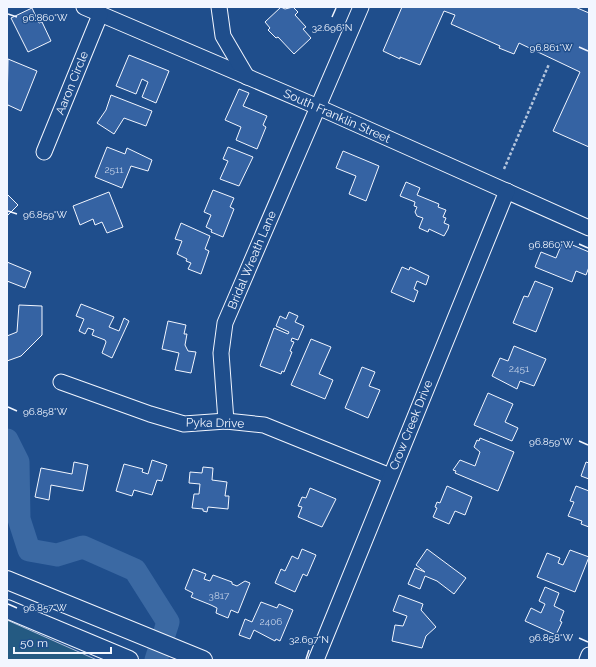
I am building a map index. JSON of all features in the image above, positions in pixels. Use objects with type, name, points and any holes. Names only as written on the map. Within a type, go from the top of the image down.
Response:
[{"type":"main road","points":[[7,580],[198,658]]},
{"type":"main road","points":[[7,609],[123,658]]},
{"type":"street","name":"South Franklin Street","points":[[84,7],[318,107],[589,228]]},
{"type":"street","points":[[219,7],[223,36],[247,77]]},
{"type":"street","name":"Bridal Wreath Lane","points":[[226,421],[221,353],[225,323],[361,7]]},
{"type":"street","name":"Aaron Circle","points":[[44,152],[100,15]]},
{"type":"street","name":"Crow Creek Drive","points":[[316,660],[507,191]]},
{"type":"street","name":"Pyka Drive","points":[[61,382],[150,414],[184,424],[226,421],[264,425],[390,476]]},
{"type":"street","points":[[587,660],[589,656]]},
{"type":"path","points":[[504,169],[550,64]]},
{"type":"shaded area","points":[[7,620],[97,660],[7,660]]},
{"type":"building","points":[[281,7],[285,9],[293,7],[298,12],[295,15],[306,27],[303,29],[311,38],[294,54],[278,37],[276,38],[268,30],[270,28],[265,22]]},
{"type":"building","points":[[402,7],[575,7],[589,13],[589,147],[553,131],[580,72],[519,43],[514,54],[499,48],[500,46],[451,24],[455,15],[444,11],[420,65],[400,57],[400,59],[383,51]]},
{"type":"building","points":[[32,8],[39,23],[42,22],[51,41],[28,52],[11,18]]},
{"type":"building","points":[[129,55],[169,71],[156,103],[142,97],[148,82],[142,79],[136,94],[116,86]]},
{"type":"building","points":[[8,59],[37,71],[21,111],[8,105],[7,108]]},
{"type":"building","points":[[239,89],[249,93],[243,106],[267,116],[263,125],[266,127],[257,149],[236,140],[241,127],[225,120]]},
{"type":"building","points":[[111,95],[152,111],[146,126],[124,118],[114,134],[97,123],[106,110]]},
{"type":"building","points":[[107,147],[125,154],[127,148],[152,160],[148,171],[131,166],[122,188],[95,177]]},
{"type":"building","points":[[228,147],[253,157],[239,186],[220,179],[228,161],[223,159]]},
{"type":"building","points":[[343,151],[379,166],[366,201],[349,194],[356,176],[336,168]]},
{"type":"building","points":[[406,182],[420,188],[417,195],[439,204],[438,207],[446,210],[443,217],[446,218],[444,223],[449,225],[444,236],[429,229],[428,232],[419,228],[423,218],[417,216],[415,212],[417,207],[414,206],[415,202],[400,196]]},
{"type":"building","points":[[213,190],[234,198],[230,207],[234,209],[223,237],[211,232],[212,230],[206,227],[211,215],[204,212]]},
{"type":"building","points":[[109,192],[123,227],[107,233],[102,222],[95,225],[93,219],[80,225],[73,206]]},
{"type":"building","points":[[7,194],[18,205],[7,216]]},
{"type":"building","points":[[181,223],[210,236],[205,249],[209,251],[201,274],[188,269],[191,263],[186,261],[187,259],[177,254],[182,241],[175,239]]},
{"type":"building","points":[[563,241],[589,252],[589,267],[586,275],[576,271],[572,282],[535,267],[541,252],[556,258]]},
{"type":"building","points":[[7,262],[31,272],[25,288],[7,281]]},
{"type":"building","points":[[402,267],[409,270],[410,267],[429,276],[426,285],[417,281],[414,289],[418,291],[414,302],[391,292]]},
{"type":"building","points":[[535,281],[553,288],[536,332],[513,323],[524,296],[528,297]]},
{"type":"building","points":[[81,304],[114,317],[109,327],[119,331],[124,318],[129,321],[112,358],[102,353],[106,342],[105,340],[92,335],[94,330],[88,328],[85,334],[79,331],[84,319],[76,316]]},
{"type":"building","points":[[19,305],[42,306],[42,335],[21,356],[7,361],[7,336],[17,332]]},
{"type":"building","points":[[289,312],[298,316],[295,322],[304,326],[298,340],[292,338],[291,341],[294,342],[290,351],[292,352],[284,372],[282,371],[281,374],[260,366],[274,328],[288,334],[289,332],[276,326],[280,316],[286,319]]},
{"type":"building","points":[[168,321],[186,325],[184,334],[187,334],[185,345],[188,351],[196,352],[191,373],[175,370],[179,353],[162,349]]},
{"type":"building","points":[[311,339],[331,347],[319,374],[333,380],[325,399],[291,385]]},
{"type":"building","points":[[514,346],[546,359],[534,386],[520,381],[517,389],[492,376],[500,358],[508,361]]},
{"type":"building","points":[[362,367],[375,372],[369,386],[380,390],[368,418],[345,408]]},
{"type":"building","points":[[488,393],[513,404],[505,422],[518,428],[512,441],[474,425]]},
{"type":"building","points":[[480,438],[514,452],[498,491],[455,473],[456,471],[453,470],[460,460],[475,466],[480,452],[474,447],[477,440],[479,441]]},
{"type":"building","points":[[152,460],[167,465],[162,481],[157,480],[152,495],[134,490],[132,496],[116,491],[124,464],[143,469],[142,472],[148,474]]},
{"type":"building","points":[[74,462],[88,465],[83,491],[51,485],[49,500],[35,497],[41,468],[72,474]]},
{"type":"building","points":[[586,462],[589,463],[589,479],[581,476]]},
{"type":"building","points":[[203,467],[213,468],[212,480],[227,482],[225,496],[229,496],[228,509],[208,507],[207,512],[203,511],[203,509],[192,508],[194,494],[199,494],[200,484],[189,483],[190,472],[202,473]]},
{"type":"building","points":[[447,486],[472,497],[465,515],[455,511],[449,524],[433,517],[437,508],[435,507],[437,502],[440,503]]},
{"type":"building","points":[[576,486],[589,491],[589,527],[581,524],[582,521],[568,516],[574,502],[570,501]]},
{"type":"building","points":[[310,488],[336,499],[322,527],[298,517],[302,507],[298,506],[302,497],[306,498]]},
{"type":"building","points":[[302,549],[316,555],[307,576],[303,574],[295,592],[275,583],[281,569],[285,571],[292,556],[298,559]]},
{"type":"building","points":[[427,549],[466,578],[454,594],[437,581],[425,576],[420,589],[408,584],[415,568],[425,572],[416,565]]},
{"type":"building","points":[[570,550],[589,557],[575,592],[537,577],[547,553],[560,558],[558,563],[563,565]]},
{"type":"building","points":[[193,569],[206,574],[204,579],[210,581],[213,575],[232,582],[232,584],[237,586],[245,581],[250,583],[238,613],[231,610],[228,618],[216,613],[217,608],[191,597],[193,593],[185,589]]},
{"type":"building","points":[[545,587],[559,593],[554,606],[564,611],[560,621],[562,622],[556,635],[525,621],[531,608],[541,613],[545,604],[539,601]]},
{"type":"building","points":[[399,595],[423,604],[421,610],[436,627],[426,636],[422,648],[392,641],[395,625],[403,626],[407,616],[393,611]]},
{"type":"building","points":[[261,602],[277,608],[279,604],[293,610],[280,641],[276,639],[275,641],[254,630],[250,639],[239,635],[245,619],[252,622]]},
{"type":"waterway","points":[[7,440],[18,462],[19,519],[29,550],[57,555],[83,547],[135,570],[168,622],[156,660]]}]
